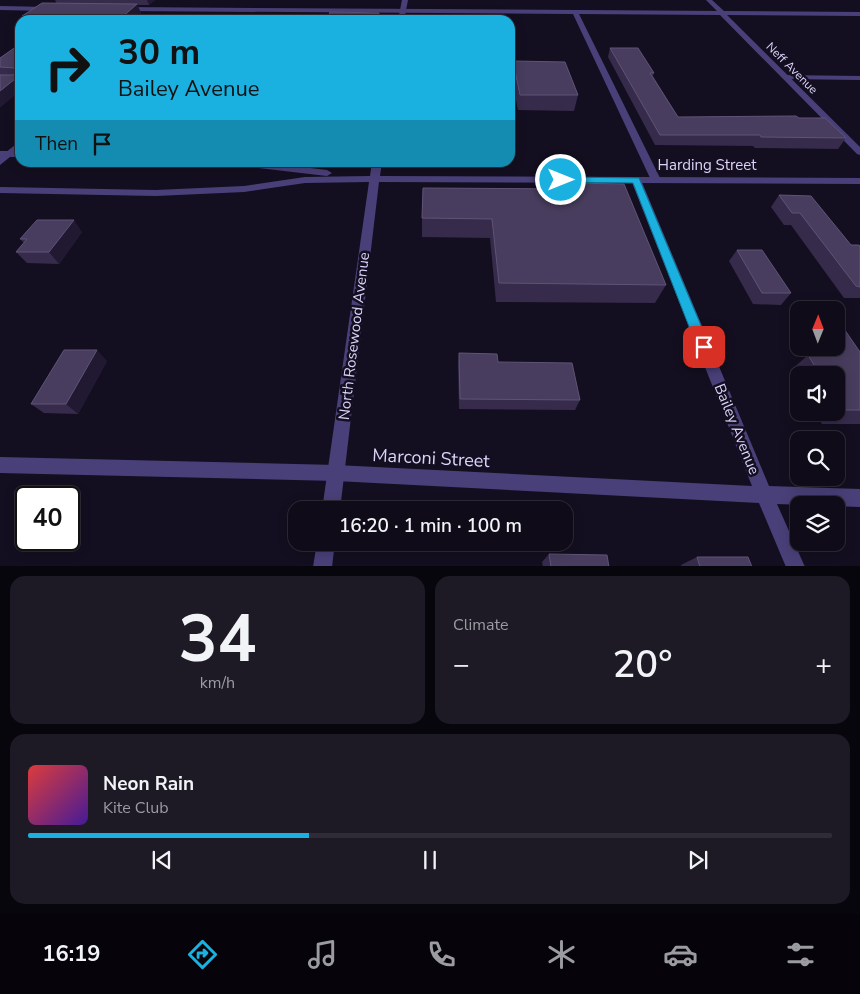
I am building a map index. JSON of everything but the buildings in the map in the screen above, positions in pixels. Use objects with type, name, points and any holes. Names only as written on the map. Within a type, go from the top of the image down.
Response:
[{"type":"street","points":[[402,15],[405,0]]},
{"type":"street","name":"Neff Avenue","points":[[709,0],[860,152]]},
{"type":"street","points":[[0,8],[60,9]]},
{"type":"street","points":[[116,9],[163,12],[860,14]]},
{"type":"street","points":[[575,12],[656,180]]},
{"type":"street","points":[[785,77],[860,78]]},
{"type":"street","points":[[0,162],[5,154]]},
{"type":"street","name":"Harding Street","points":[[274,167],[374,179]]},
{"type":"street","name":"North Rosewood Avenue","points":[[332,501],[376,167]]},
{"type":"street","name":"Harding Street","points":[[0,190],[156,193],[244,189],[305,180],[374,179],[860,181]]},
{"type":"street","name":"Bailey Avenue","points":[[636,180],[764,495],[796,566]]},
{"type":"street","name":"Marconi Street","points":[[0,465],[336,473],[764,495],[860,498]]},
{"type":"street","points":[[322,566],[324,551]]},
{"type":"route","points":[[561,180],[636,180],[704,347]]}]
